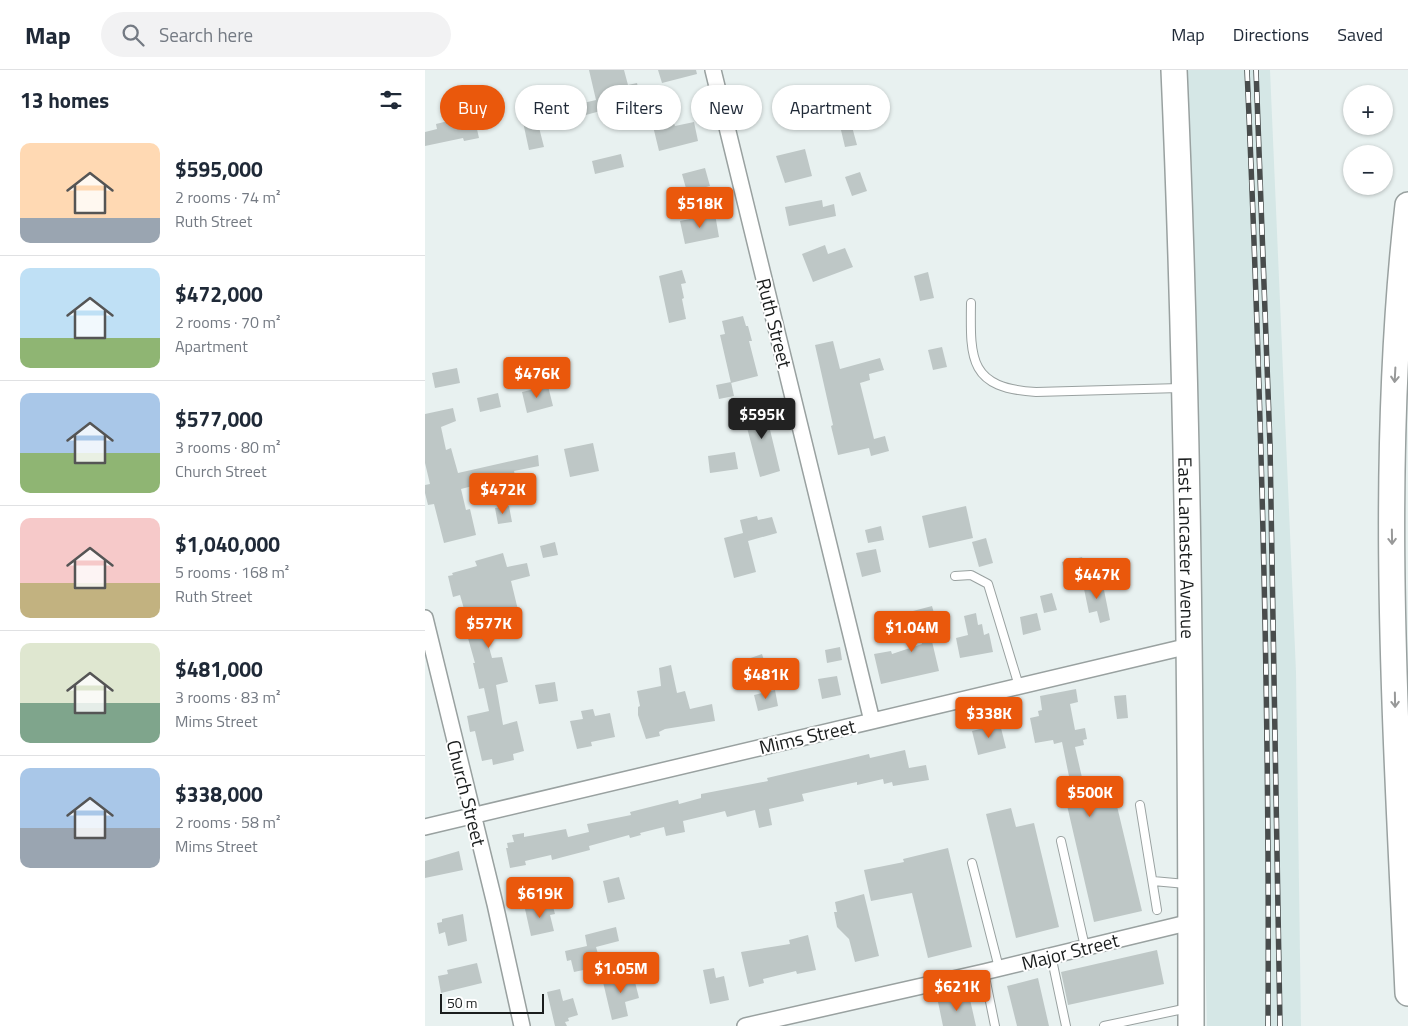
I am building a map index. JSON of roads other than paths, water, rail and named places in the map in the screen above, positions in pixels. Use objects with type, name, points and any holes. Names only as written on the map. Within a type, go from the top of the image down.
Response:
[{"type":"main road","name":"East Lancaster Avenue","points":[[1174,70],[1183,274],[1189,646],[1191,1017]]},
{"type":"main road","points":[[1408,205],[1398,326],[1391,461],[1395,702],[1408,993]]},
{"type":"street","name":"Ruth Street","points":[[713,70],[872,721]]},
{"type":"street","name":"Church Street","points":[[425,618],[495,904],[522,1026]]},
{"type":"street","name":"Mims Street","points":[[425,827],[1189,646]]},
{"type":"street","name":"Major Street","points":[[745,1026],[1191,922]]},
{"type":"lane","points":[[971,303],[970,345],[972,355],[978,366],[995,385],[1014,391],[1036,392],[1185,388]]},
{"type":"lane","points":[[955,576],[971,575],[988,584],[1019,686]]},
{"type":"lane","points":[[1140,805],[1157,910]]},
{"type":"lane","points":[[1061,841],[1085,947]]},
{"type":"lane","points":[[972,863],[991,970],[995,1026]]},
{"type":"lane","points":[[1153,881],[1191,884]]},
{"type":"lane","points":[[1051,955],[1066,1026]]},
{"type":"lane","points":[[1104,1026],[1191,1017]]},
{"type":"railway","points":[[1247,70],[1266,667],[1268,1026]]},
{"type":"railway","points":[[1256,70],[1270,445],[1280,1026]]}]
